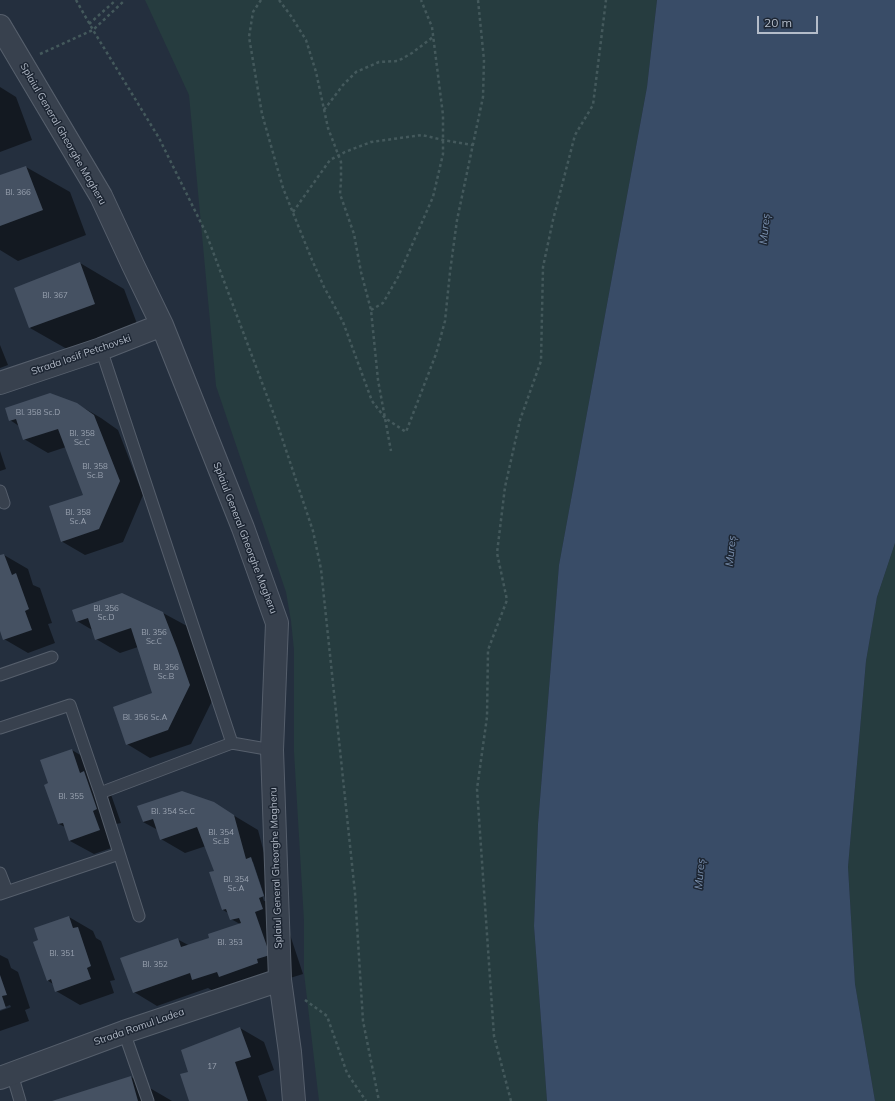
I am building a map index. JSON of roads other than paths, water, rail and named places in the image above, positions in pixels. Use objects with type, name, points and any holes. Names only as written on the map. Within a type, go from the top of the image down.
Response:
[{"type":"street","name":"Splaiul General Gheorghe Magheru","points":[[0,26],[101,196],[162,325],[243,528],[277,622],[272,750],[280,980],[290,1052],[294,1101]]},
{"type":"street","name":"Strada Iosif Petchovski","points":[[0,383],[101,349],[162,325]]},
{"type":"street","name":"Strada Romul Ladea","points":[[6,1076],[124,1032],[280,980]]},
{"type":"lane","points":[[101,349],[232,743]]},
{"type":"lane","points":[[0,491],[4,503]]},
{"type":"lane","points":[[0,675],[52,657]]},
{"type":"lane","points":[[0,728],[70,705],[140,916]]},
{"type":"lane","points":[[100,793],[232,743],[272,750]]},
{"type":"lane","points":[[0,872],[3,893],[119,854]]},
{"type":"lane","points":[[124,1032],[148,1101]]},
{"type":"lane","points":[[6,1076],[20,1101]]},
{"type":"water","name":"Mureș","points":[[657,0],[895,0],[895,543],[877,597],[866,661],[848,867],[855,984],[875,1101],[547,1101],[534,926],[538,824],[559,565],[647,87]]}]
